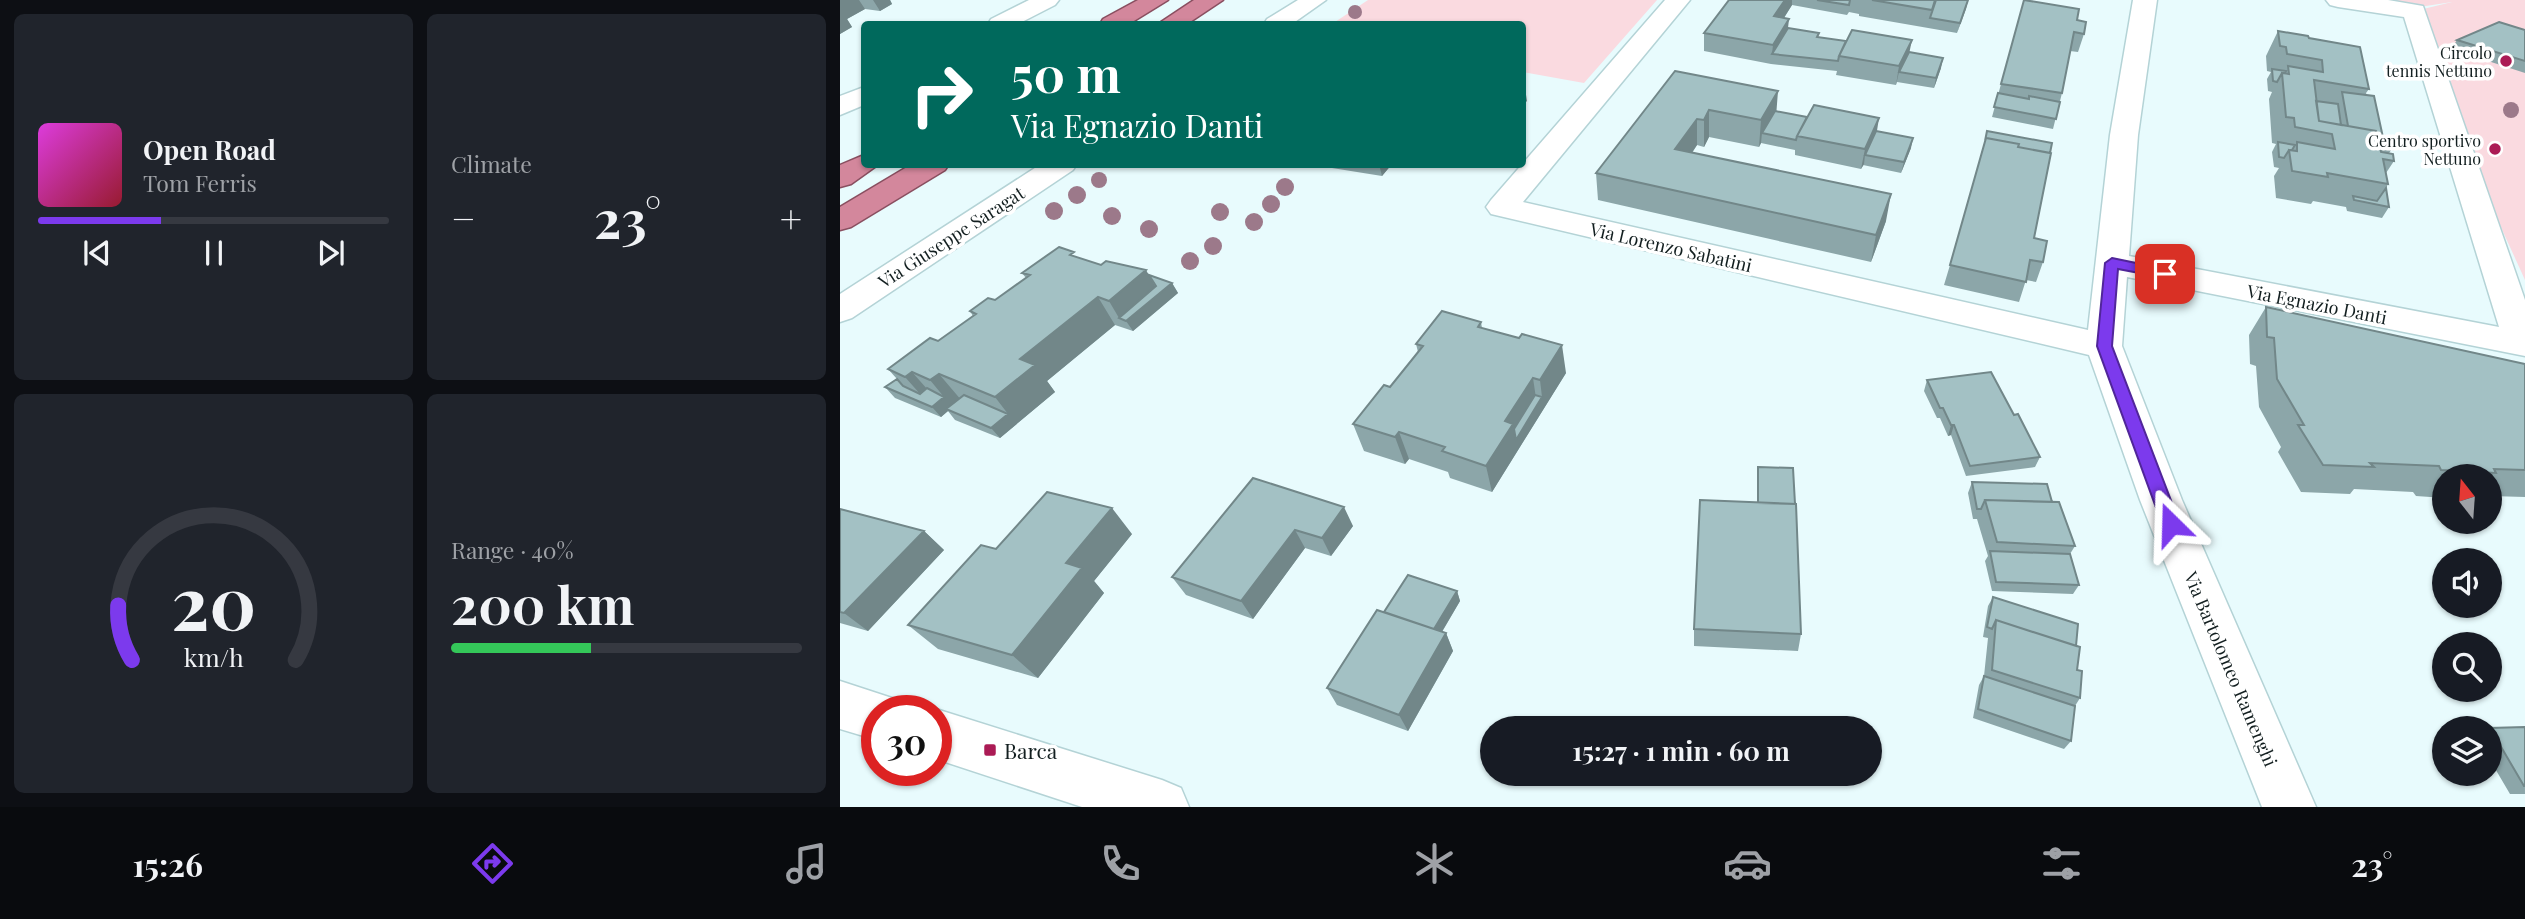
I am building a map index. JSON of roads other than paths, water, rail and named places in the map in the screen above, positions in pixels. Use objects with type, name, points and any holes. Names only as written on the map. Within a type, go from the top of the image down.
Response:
[{"type":"highway","points":[[1118,21],[1156,0]]},
{"type":"highway","points":[[1175,21],[1211,0]]},
{"type":"highway","points":[[840,178],[861,166]]},
{"type":"highway","points":[[840,220],[927,168]]},
{"type":"street","points":[[1006,21],[1047,0]]},
{"type":"street","points":[[1281,21],[1314,0]]},
{"type":"street","name":"Via Lorenzo Sabatini","points":[[1678,0],[1502,207],[2104,346]]},
{"type":"street","name":"Via Bartolomeo Ramenghi","points":[[2145,0],[2124,135],[2104,346],[2161,500],[2289,807]]},
{"type":"street","name":"Via Egnazio Danti","points":[[2112,263],[2524,346],[2414,11],[2338,0]]},
{"type":"street","points":[[840,107],[861,96]]},
{"type":"street","name":"Via Giuseppe Saragat","points":[[840,310],[1056,168]]},
{"type":"street","points":[[840,705],[861,711]]},
{"type":"street","points":[[952,739],[1163,807]]},
{"type":"place","name":"Circolo tennis Nettuno","points":[[2506,61]]},
{"type":"place","name":"Centro sportivo Nettuno","points":[[2495,149]]},
{"type":"place","name":"Barca","points":[[990,750]]}]
